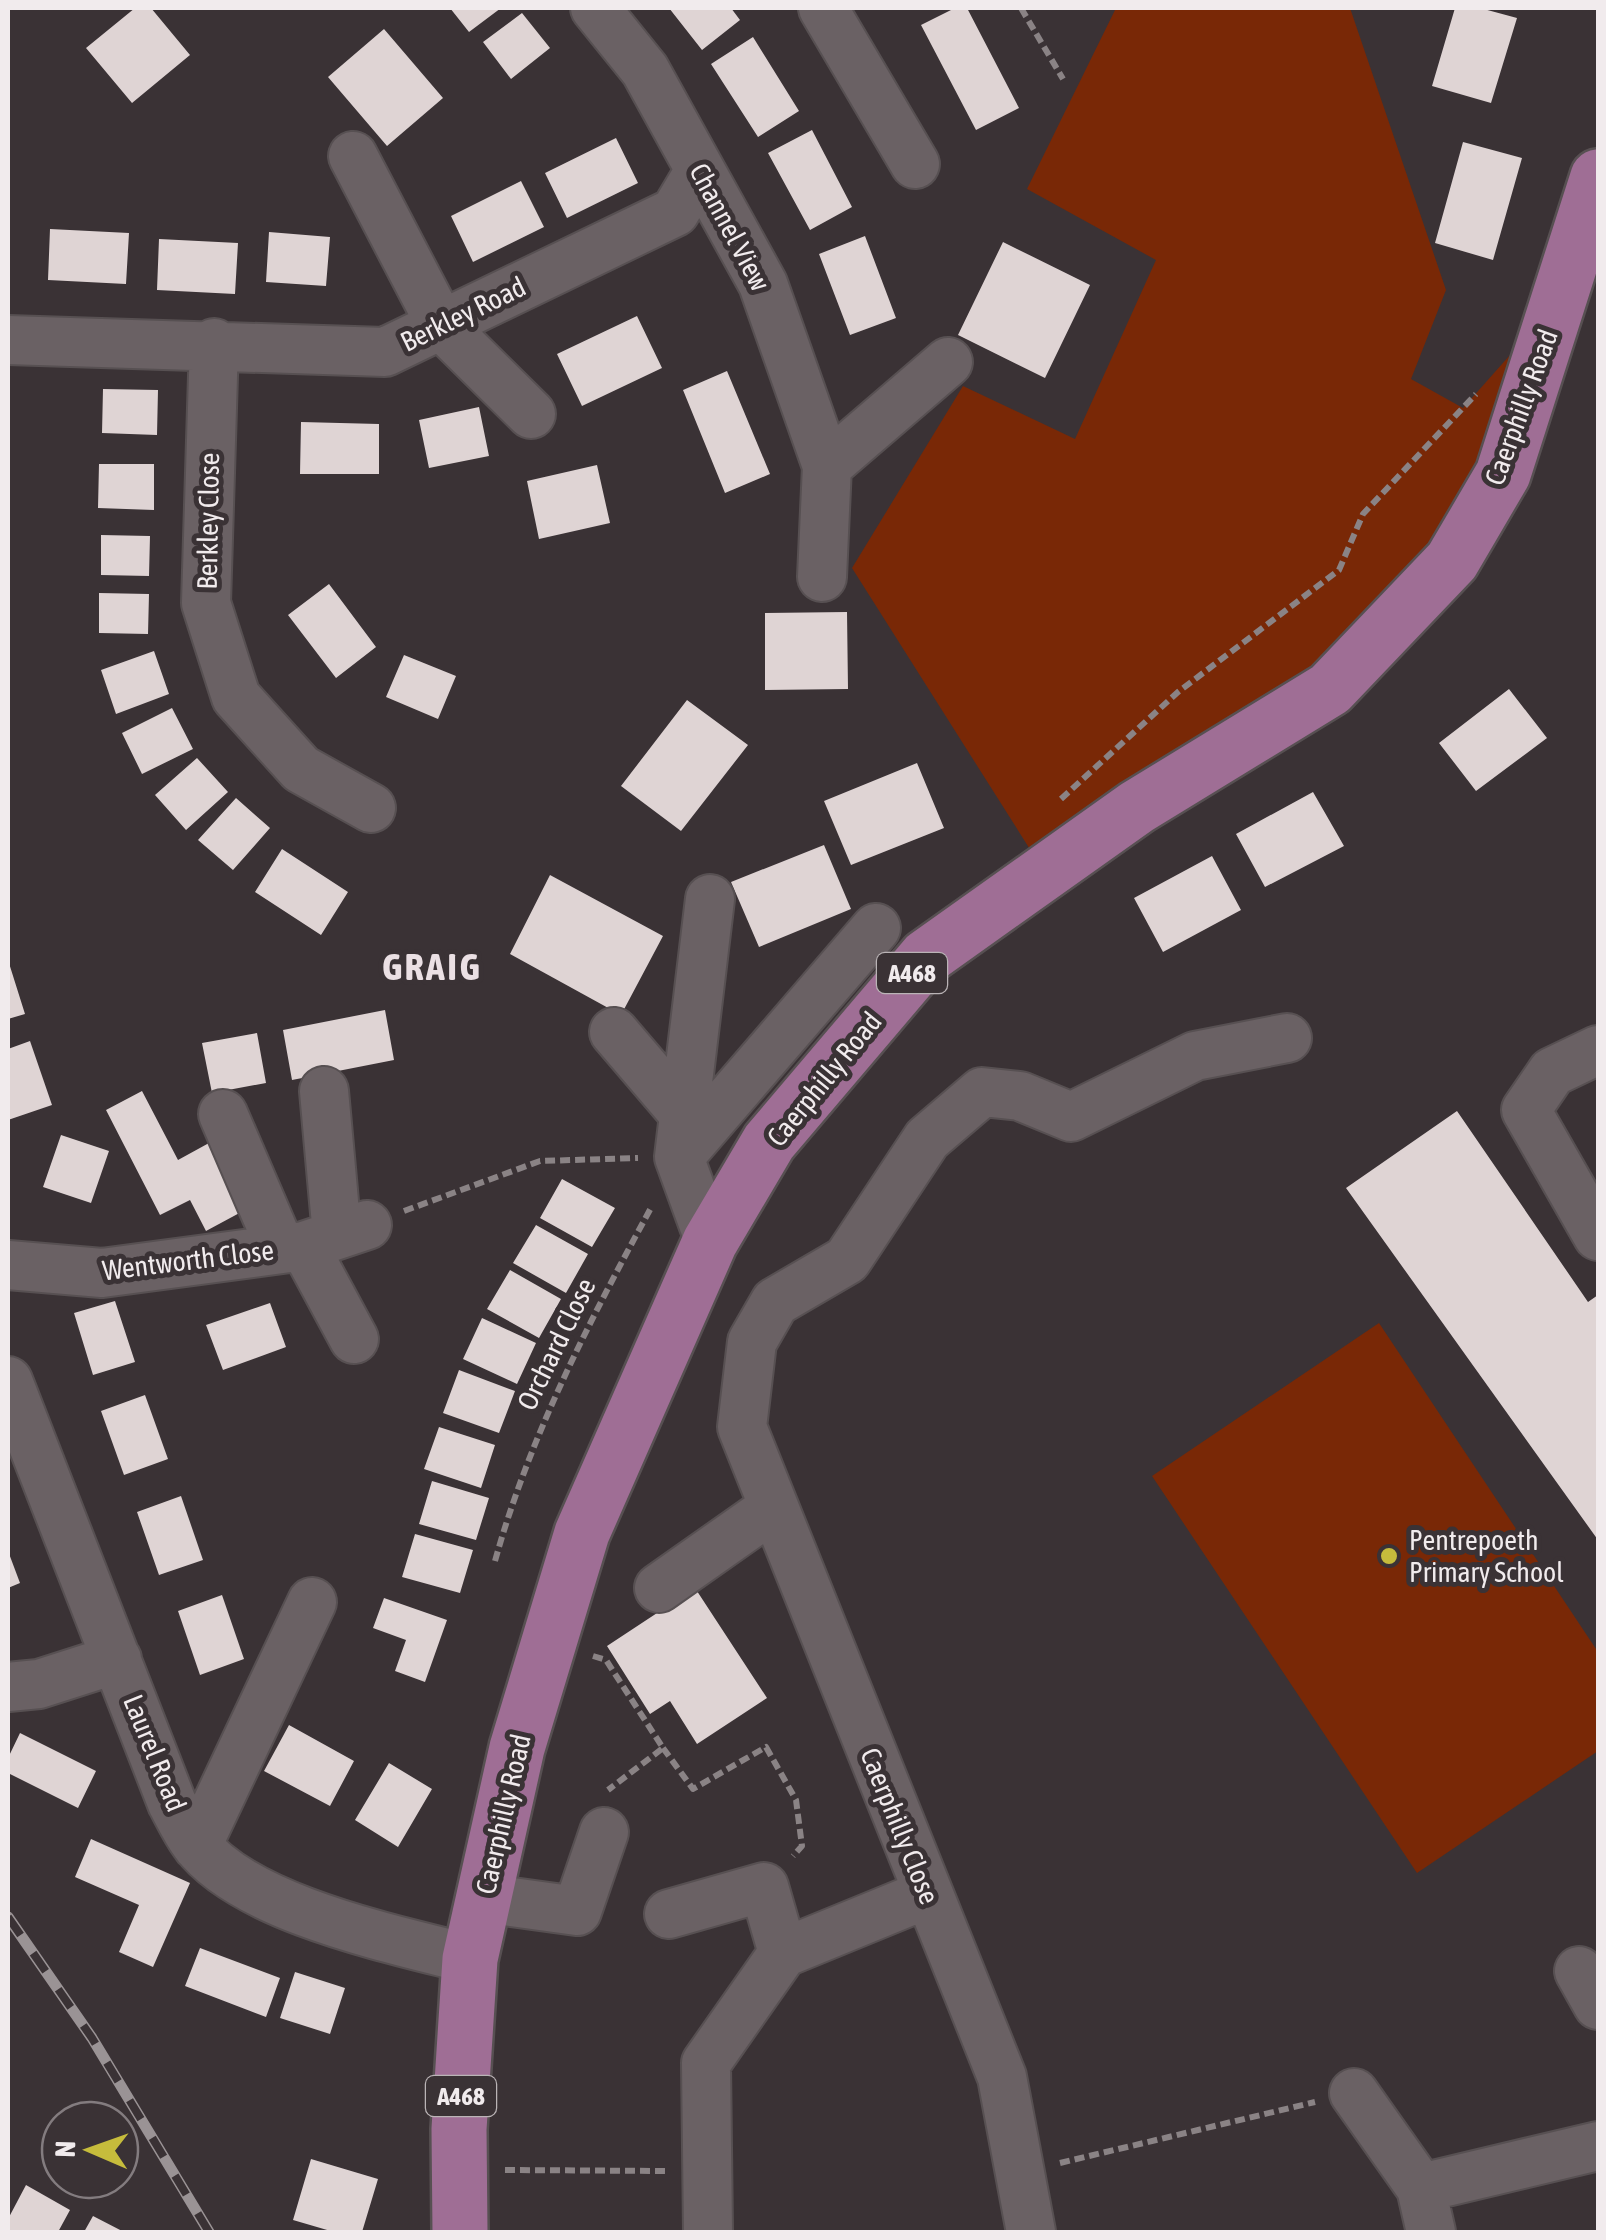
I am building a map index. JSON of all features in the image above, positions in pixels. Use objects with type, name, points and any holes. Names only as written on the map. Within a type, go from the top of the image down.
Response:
[{"type":"main road","name":"Caerphilly Road","points":[[460,2232],[459,2169],[470,1959],[517,1748],[582,1533],[710,1242],[769,1142],[926,957],[1138,807],[1330,690],[1452,561],[1502,474],[1598,177]]},
{"type":"street","name":"Channel View","points":[[596,8],[645,70],[763,284],[827,466]]},
{"type":"street","points":[[823,8],[915,164]]},
{"type":"street","points":[[353,156],[442,325],[531,414]]},
{"type":"street","name":"Berkley Road","points":[[8,340],[214,343],[384,352],[676,212],[700,170]]},
{"type":"street","name":"Berkley Close","points":[[214,343],[206,603],[236,697],[300,769],[371,808]]},
{"type":"street","points":[[822,577],[827,466],[948,362]]},
{"type":"street","points":[[682,1136],[710,899]]},
{"type":"street","points":[[682,1136],[876,928]]},
{"type":"street","points":[[614,1032],[682,1136],[710,1242]]},
{"type":"street","name":"Caerphilly Close","points":[[1031,2232],[1002,2077],[742,1427],[752,1342],[775,1302],[847,1260],[926,1138],[982,1092],[1020,1096],[1071,1116],[1196,1056],[1288,1038]]},
{"type":"street","points":[[1598,1050],[1552,1072],[1526,1110],[1598,1236]]},
{"type":"street","points":[[324,1091],[322,1239],[354,1339]]},
{"type":"street","points":[[223,1114],[322,1239]]},
{"type":"street","name":"Wentworth Close","points":[[8,1265],[102,1274],[322,1239]]},
{"type":"street","name":"Laurel Road","points":[[8,1381],[172,1803],[197,1846],[242,1880],[324,1920],[470,1959]]},
{"type":"street","points":[[659,1588],[774,1507]]},
{"type":"street","points":[[197,1846],[312,1602]]},
{"type":"street","points":[[8,1687],[38,1684],[118,1659]]},
{"type":"street","points":[[483,1898],[577,1911],[604,1832]]},
{"type":"street","points":[[669,1914],[764,1887],[784,1953]]},
{"type":"street","points":[[708,2232],[706,2063],[784,1953],[927,1894]]},
{"type":"street","points":[[1354,2093],[1426,2210],[1598,2146]]},
{"type":"path","points":[[1021,8],[1063,79]]},
{"type":"path","points":[[1054,808],[1178,692],[1339,570],[1363,514],[1487,382]]},
{"type":"path","points":[[322,1239],[540,1161],[682,1136]]},
{"type":"path","name":"Orchard Close","points":[[495,1560],[540,1427],[682,1136]]},
{"type":"path","points":[[606,1660],[693,1788],[766,1748],[796,1800],[802,1846],[764,1887]]},
{"type":"path","points":[[604,1832],[608,1791],[663,1748]]},
{"type":"path","points":[[1020,2172],[1354,2093]]},
{"type":"path","points":[[459,2169],[707,2171]]},
{"type":"shaded area","points":[[1116,8],[1350,8],[1446,290],[1411,379],[1463,408],[1510,355],[1588,209],[1452,561],[1045,873],[852,568],[963,386],[1075,439],[1156,260],[1027,189]]},
{"type":"shaded area","points":[[1379,1323],[1598,1652],[1598,1751],[1417,1873],[1152,1476]]},
{"type":"building","points":[[135,8],[151,8],[190,55],[132,103],[86,48]]},
{"type":"building","points":[[450,8],[501,8],[469,32]]},
{"type":"building","points":[[669,8],[731,8],[740,20],[702,50]]},
{"type":"building","points":[[955,8],[967,8],[1019,108],[976,130],[921,25]]},
{"type":"building","points":[[1455,8],[1480,8],[1517,18],[1491,103],[1432,86]]},
{"type":"building","points":[[522,13],[550,48],[511,79],[483,42]]},
{"type":"building","points":[[384,29],[443,98],[387,146],[328,77]]},
{"type":"building","points":[[753,37],[799,111],[758,137],[711,64]]},
{"type":"building","points":[[812,130],[852,207],[810,230],[768,153]]},
{"type":"building","points":[[616,138],[638,183],[567,218],[545,173]]},
{"type":"building","points":[[1463,142],[1522,158],[1493,260],[1435,243]]},
{"type":"building","points":[[521,181],[544,227],[473,262],[451,216]]},
{"type":"building","points":[[50,229],[129,233],[126,284],[48,280]]},
{"type":"building","points":[[269,232],[330,237],[326,286],[266,282]]},
{"type":"building","points":[[865,236],[896,318],[850,335],[819,254]]},
{"type":"building","points":[[159,239],[238,243],[235,294],[157,290]]},
{"type":"building","points":[[1003,242],[1090,285],[1045,378],[958,335]]},
{"type":"building","points":[[637,316],[662,368],[582,406],[557,354]]},
{"type":"building","points":[[727,371],[770,474],[725,493],[683,390]]},
{"type":"building","points":[[103,389],[158,390],[157,435],[102,433]]},
{"type":"building","points":[[479,407],[489,456],[429,468],[419,420]]},
{"type":"building","points":[[301,422],[379,424],[379,474],[300,474]]},
{"type":"building","points":[[99,464],[154,464],[154,510],[98,508]]},
{"type":"building","points":[[597,465],[610,523],[539,539],[527,481]]},
{"type":"building","points":[[101,535],[150,536],[149,576],[101,575]]},
{"type":"building","points":[[329,584],[376,647],[336,678],[288,615]]},
{"type":"building","points":[[99,593],[149,594],[148,634],[99,633]]},
{"type":"building","points":[[847,612],[848,689],[765,690],[765,613]]},
{"type":"building","points":[[154,651],[169,694],[116,714],[101,670]]},
{"type":"building","points":[[404,655],[456,676],[438,719],[386,697]]},
{"type":"building","points":[[1509,689],[1547,738],[1476,791],[1439,743]]},
{"type":"building","points":[[687,700],[748,745],[681,831],[621,786]]},
{"type":"building","points":[[172,708],[193,749],[142,774],[122,733]]},
{"type":"building","points":[[197,758],[228,792],[186,830],[155,795]]},
{"type":"building","points":[[917,763],[944,828],[851,865],[824,801]]},
{"type":"building","points":[[1313,792],[1344,846],[1265,887],[1236,834]]},
{"type":"building","points":[[236,798],[270,828],[233,870],[198,840]]},
{"type":"building","points":[[824,845],[851,909],[759,947],[731,882]]},
{"type":"building","points":[[282,849],[348,892],[321,935],[255,892]]},
{"type":"building","points":[[1212,856],[1241,910],[1163,952],[1134,898]]},
{"type":"building","points":[[550,875],[663,936],[621,1015],[510,954]]},
{"type":"building","points":[[8,960],[25,1014],[8,1019]]},
{"type":"building","points":[[385,1010],[394,1060],[292,1080],[283,1030]]},
{"type":"building","points":[[257,1033],[266,1083],[212,1093],[202,1043]]},
{"type":"building","points":[[30,1041],[52,1105],[8,1120],[8,1049]]},
{"type":"building","points":[[142,1091],[178,1160],[209,1143],[245,1210],[206,1231],[190,1200],[160,1215],[106,1110]]},
{"type":"building","name":"Pentrepoeth Primary School","points":[[1457,1111],[1588,1302],[1598,1295],[1598,1540],[1346,1188]]},
{"type":"building","points":[[61,1135],[109,1151],[91,1203],[43,1187]]},
{"type":"building","points":[[562,1179],[615,1208],[592,1247],[540,1218]]},
{"type":"building","points":[[536,1225],[588,1254],[566,1293],[513,1263]]},
{"type":"building","points":[[510,1270],[561,1299],[539,1338],[487,1309]]},
{"type":"building","points":[[115,1301],[135,1362],[93,1375],[74,1313]]},
{"type":"building","points":[[270,1303],[286,1347],[223,1370],[206,1325]]},
{"type":"building","points":[[482,1318],[536,1343],[517,1384],[463,1359]]},
{"type":"building","points":[[459,1370],[515,1391],[499,1433],[443,1413]]},
{"type":"building","points":[[145,1395],[168,1459],[124,1475],[101,1411]]},
{"type":"building","points":[[439,1427],[495,1445],[481,1488],[424,1469]]},
{"type":"building","points":[[432,1481],[489,1498],[476,1540],[419,1524]]},
{"type":"building","points":[[181,1496],[203,1560],[159,1575],[137,1512]]},
{"type":"building","points":[[415,1534],[473,1550],[460,1593],[402,1577]]},
{"type":"building","points":[[8,1551],[20,1583],[8,1588]]},
{"type":"building","points":[[695,1588],[767,1698],[697,1744],[670,1701],[650,1714],[607,1646]]},
{"type":"building","points":[[222,1595],[244,1659],[200,1675],[178,1611]]},
{"type":"building","points":[[384,1598],[447,1620],[425,1682],[395,1671],[406,1640],[373,1628]]},
{"type":"building","points":[[289,1725],[354,1761],[330,1806],[264,1771]]},
{"type":"building","points":[[20,1733],[96,1771],[78,1808],[8,1773],[8,1758]]},
{"type":"building","points":[[389,1763],[432,1789],[398,1847],[355,1820]]},
{"type":"building","points":[[91,1839],[190,1883],[153,1967],[119,1952],[139,1905],[75,1877]]},
{"type":"building","points":[[200,1948],[280,1978],[266,2017],[185,1986]]},
{"type":"building","points":[[295,1972],[345,1988],[330,2034],[280,2018]]},
{"type":"building","points":[[311,2159],[378,2179],[362,2232],[334,2232],[293,2220]]},
{"type":"building","points":[[26,2185],[40,2193],[40,2200],[52,2200],[70,2210],[58,2232],[8,2232],[8,2219]]},
{"type":"building","points":[[93,2216],[124,2232],[84,2232]]},
{"type":"railway","points":[[8,1917],[92,2038],[209,2232]]},
{"type":"place","name":"Pentrepoeth Primary School","points":[[1389,1556]]},
{"type":"district","name":"GRAIG","points":[[432,967]]}]
